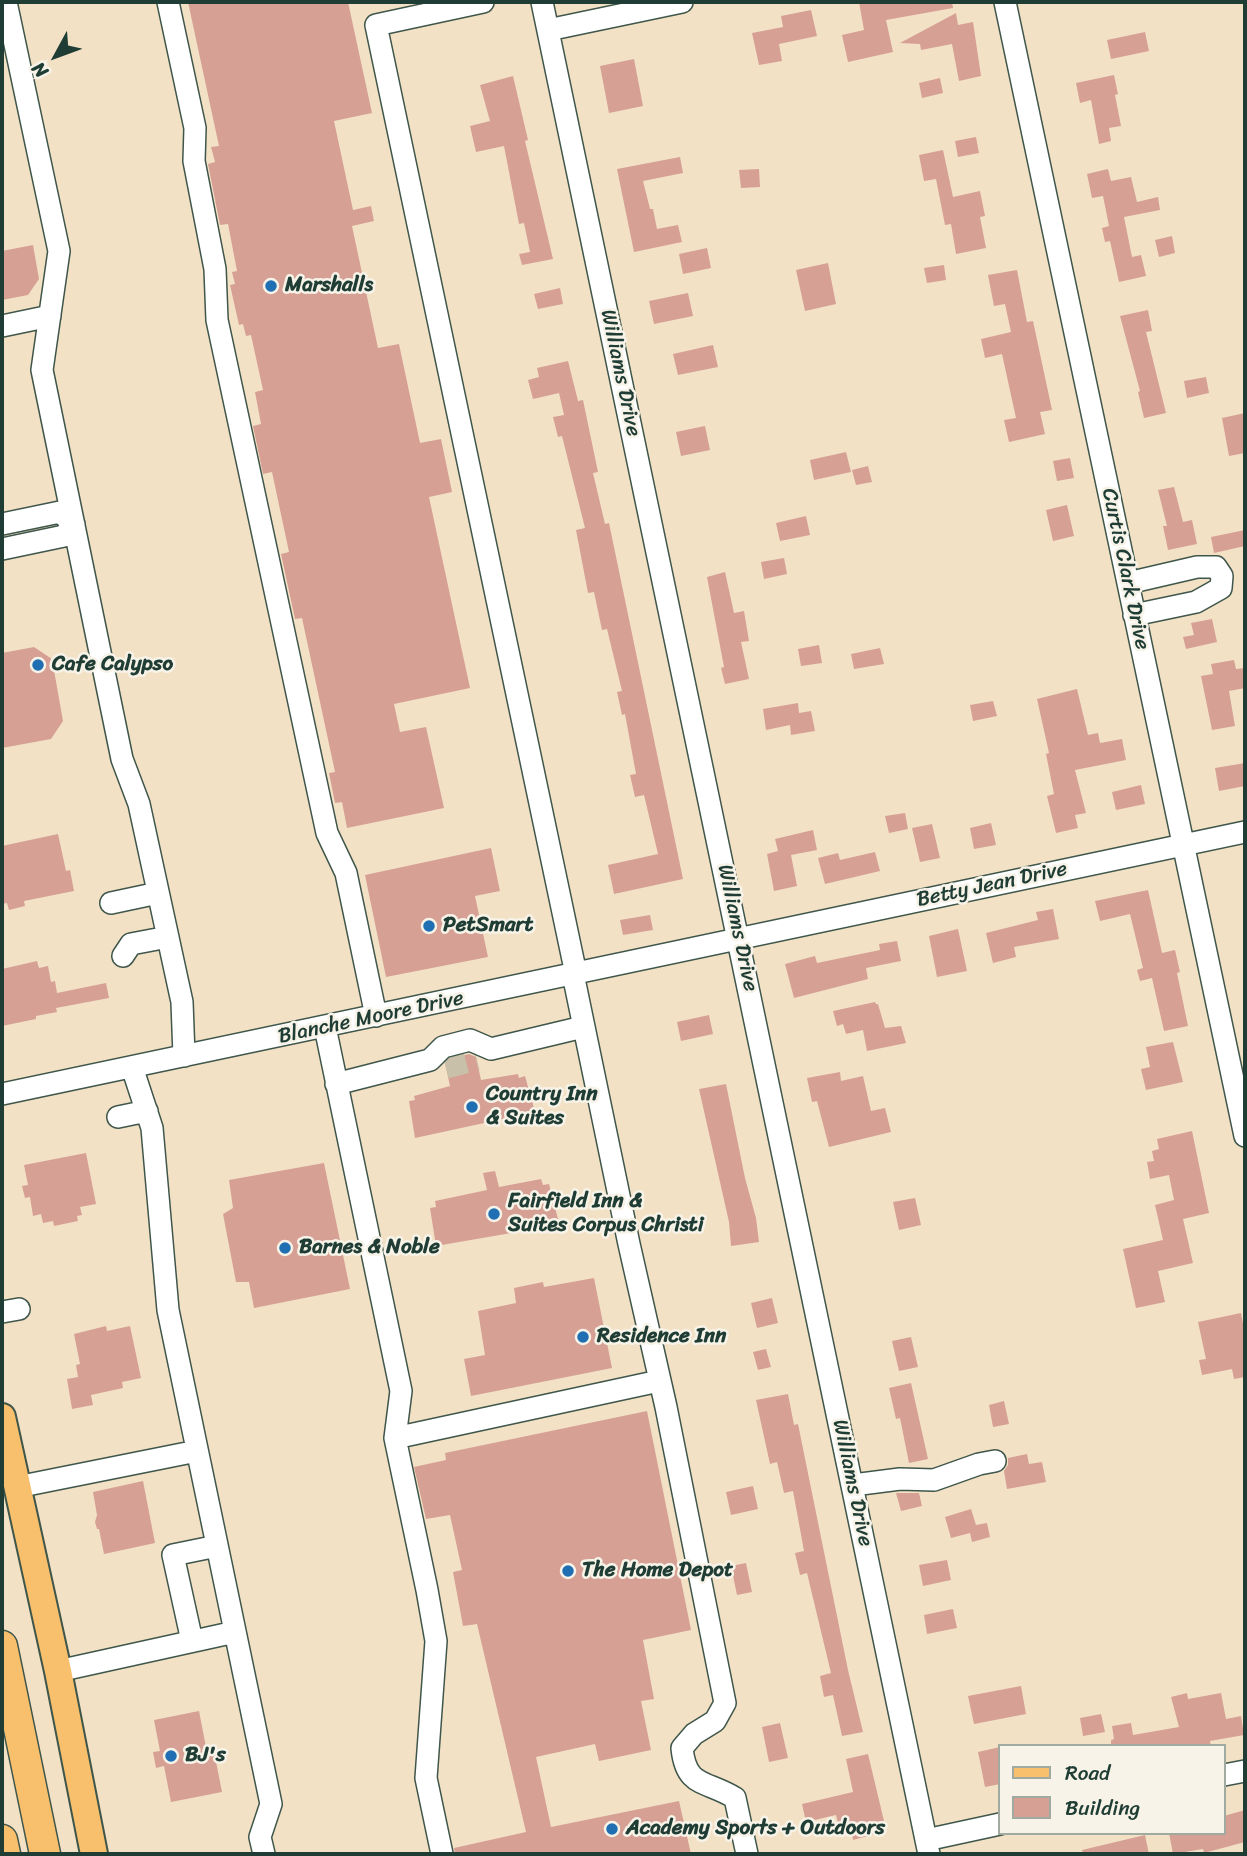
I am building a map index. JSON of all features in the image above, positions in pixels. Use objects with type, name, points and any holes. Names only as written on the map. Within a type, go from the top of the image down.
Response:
[{"type":"highway","points":[[2,1646],[46,1854]]},
{"type":"highway","points":[[2,1840],[5,1854]]},
{"type":"main road","points":[[2,1417],[58,1671],[94,1854]]},
{"type":"street","points":[[6,2],[11,66],[59,251],[43,370],[122,759],[139,804],[182,1002],[184,1056]]},
{"type":"street","points":[[168,2],[195,128],[194,160],[215,269],[217,320],[327,833],[346,873],[376,1016]]},
{"type":"street","points":[[484,2],[376,25],[583,1027],[666,1407],[725,1703],[715,1721],[694,1734],[682,1748],[684,1766],[696,1781],[717,1787],[735,1798],[747,1854]]},
{"type":"street","name":"Williams Drive","points":[[542,2],[928,1847]]},
{"type":"street","points":[[548,30],[682,2]]},
{"type":"street","name":"Curtis Clark Drive","points":[[1005,2],[1245,1136]]},
{"type":"street","points":[[2,326],[50,316]]},
{"type":"street","points":[[2,524],[60,512],[74,524]]},
{"type":"street","points":[[2,549],[64,536],[74,524]]},
{"type":"street","points":[[1128,583],[1197,567],[1216,567],[1222,576],[1221,588],[1196,602],[1135,615]]},
{"type":"street","name":"Betty Jean Drive","points":[[739,938],[1245,832]]},
{"type":"street","points":[[111,902],[158,893]]},
{"type":"street","points":[[123,956],[131,944],[168,937]]},
{"type":"street","name":"Blanche Moore Drive","points":[[2,1094],[739,938]]},
{"type":"street","points":[[325,1027],[401,1391],[395,1438],[436,1641],[426,1778],[442,1854]]},
{"type":"street","points":[[336,1084],[438,1064],[443,1047],[470,1040],[484,1055],[583,1027]]},
{"type":"street","points":[[132,1067],[152,1128],[168,1310],[271,1804],[260,1837],[264,1854]]},
{"type":"street","points":[[118,1117],[147,1111]]},
{"type":"street","points":[[395,1438],[659,1381]]},
{"type":"street","points":[[17,1487],[197,1451]]},
{"type":"street","points":[[853,1485],[900,1479],[934,1480],[995,1461]]},
{"type":"street","points":[[192,1641],[173,1555],[217,1546]]},
{"type":"street","points":[[58,1671],[235,1632]]},
{"type":"street","points":[[1226,1775],[1245,1770]]},
{"type":"street","points":[[928,1847],[998,1825]]},
{"type":"building","points":[[188,2],[348,2],[372,113],[334,121],[353,210],[371,206],[374,221],[352,226],[378,348],[399,344],[420,443],[441,439],[452,492],[429,497],[470,688],[394,704],[400,732],[426,727],[444,808],[347,828],[342,802],[335,803],[329,773],[335,772],[302,618],[295,619],[281,554],[289,552],[272,472],[263,474],[253,426],[261,424],[255,392],[263,390],[251,335],[246,336],[243,324],[239,325],[230,285],[235,284],[232,272],[237,271],[228,224],[220,225],[208,164],[215,162],[211,147],[219,146]]},
{"type":"building","points":[[859,2],[952,2],[953,8],[886,20],[893,52],[848,62],[842,35],[864,30]]},
{"type":"building","points":[[811,10],[817,36],[779,44],[782,61],[759,65],[752,33],[783,27],[781,16]]},
{"type":"building","points":[[956,13],[958,25],[973,22],[981,76],[959,81],[952,44],[921,50],[920,44],[900,43]]},
{"type":"building","points":[[1145,32],[1149,51],[1111,59],[1107,40]]},
{"type":"building","points":[[634,59],[643,106],[609,113],[600,66]]},
{"type":"building","points":[[1114,75],[1121,126],[1109,128],[1111,141],[1099,144],[1091,100],[1080,103],[1076,83]]},
{"type":"building","points":[[513,76],[528,140],[525,141],[553,259],[522,265],[519,254],[530,252],[524,223],[519,224],[504,146],[476,152],[470,126],[490,121],[480,85]]},
{"type":"building","points":[[940,78],[943,93],[922,98],[919,83]]},
{"type":"building","points":[[976,137],[979,153],[958,157],[955,141]]},
{"type":"building","points":[[943,150],[953,197],[980,191],[985,216],[980,217],[986,248],[956,254],[951,224],[945,225],[936,179],[924,181],[919,155]]},
{"type":"building","points":[[680,157],[683,173],[643,181],[657,229],[678,225],[682,242],[634,252],[617,169]]},
{"type":"building","points":[[759,169],[760,187],[741,188],[739,170]]},
{"type":"building","points":[[1108,169],[1111,181],[1131,177],[1137,202],[1158,197],[1160,210],[1124,217],[1132,257],[1141,255],[1146,276],[1119,282],[1110,241],[1105,242],[1102,228],[1109,226],[1103,196],[1092,198],[1087,174]]},
{"type":"building","points":[[1172,236],[1175,253],[1159,257],[1155,240]]},
{"type":"building","points":[[33,245],[39,279],[28,295],[2,300],[2,251]]},
{"type":"building","points":[[707,248],[711,268],[683,274],[679,254]]},
{"type":"building","points":[[828,263],[836,304],[805,311],[796,270]]},
{"type":"building","points":[[944,265],[946,280],[927,283],[924,268]]},
{"type":"building","points":[[1017,270],[1027,322],[1033,321],[1052,410],[1040,412],[1045,434],[1009,442],[1004,420],[1016,418],[1002,354],[985,358],[981,339],[1011,332],[1005,304],[994,306],[988,275]]},
{"type":"building","points":[[560,288],[563,304],[538,309],[534,294]]},
{"type":"building","points":[[688,293],[693,316],[654,324],[649,301]]},
{"type":"building","points":[[1148,310],[1152,331],[1146,332],[1166,413],[1144,418],[1138,392],[1140,391],[1120,316]]},
{"type":"building","points":[[713,345],[718,367],[678,375],[673,354]]},
{"type":"building","points":[[568,361],[578,401],[583,400],[598,472],[593,473],[605,524],[609,523],[683,879],[614,894],[608,865],[658,854],[644,795],[635,797],[630,775],[636,774],[625,714],[622,715],[617,692],[622,691],[607,629],[602,630],[594,592],[588,593],[576,530],[585,528],[562,436],[558,437],[553,417],[564,415],[559,393],[533,399],[528,380],[539,377],[537,368]]},
{"type":"building","points":[[1206,377],[1209,393],[1187,398],[1184,381]]},
{"type":"building","points":[[1245,413],[1245,453],[1229,456],[1222,418]]},
{"type":"building","points":[[705,426],[710,450],[681,456],[676,432]]},
{"type":"building","points":[[846,452],[851,472],[814,480],[810,460]]},
{"type":"building","points":[[1070,458],[1074,478],[1057,481],[1053,461]]},
{"type":"building","points":[[868,466],[872,482],[856,485],[852,470]]},
{"type":"building","points":[[1174,487],[1183,522],[1192,520],[1197,544],[1168,550],[1163,526],[1167,526],[1158,490]]},
{"type":"building","points":[[1067,505],[1074,536],[1053,541],[1046,510]]},
{"type":"building","points":[[806,516],[810,535],[780,541],[776,523]]},
{"type":"building","points":[[1245,530],[1245,546],[1214,553],[1211,537]]},
{"type":"building","points":[[784,558],[787,574],[764,579],[761,562]]},
{"type":"building","points":[[725,572],[734,613],[744,611],[749,641],[741,642],[749,679],[725,684],[707,577]]},
{"type":"building","points":[[1212,619],[1217,642],[1186,649],[1183,637],[1194,635],[1191,623]]},
{"type":"building","points":[[819,645],[822,663],[801,666],[798,649]]},
{"type":"building","points":[[34,647],[52,659],[63,721],[51,739],[2,748],[2,653]]},
{"type":"building","points":[[880,648],[884,664],[854,669],[851,654]]},
{"type":"building","points":[[1234,660],[1236,669],[1245,668],[1245,688],[1229,691],[1235,726],[1212,730],[1201,676],[1213,674],[1211,664]]},
{"type":"building","points":[[1077,689],[1088,735],[1098,733],[1100,743],[1122,739],[1126,760],[1075,770],[1086,813],[1075,815],[1078,828],[1056,833],[1047,796],[1054,794],[1046,754],[1049,753],[1037,699]]},
{"type":"building","points":[[993,701],[997,716],[973,721],[970,705]]},
{"type":"building","points":[[798,703],[799,713],[811,711],[815,731],[791,735],[790,725],[766,730],[763,709]]},
{"type":"building","points":[[1245,763],[1245,786],[1219,791],[1215,768]]},
{"type":"building","points":[[1141,785],[1145,804],[1116,810],[1112,792]]},
{"type":"building","points":[[905,813],[908,829],[889,833],[885,816]]},
{"type":"building","points":[[991,823],[996,845],[974,849],[970,828]]},
{"type":"building","points":[[932,824],[940,858],[920,862],[912,828]]},
{"type":"building","points":[[813,830],[817,850],[791,855],[797,886],[774,891],[767,854],[778,851],[775,839]]},
{"type":"building","points":[[58,834],[66,871],[70,870],[74,891],[24,901],[25,906],[9,910],[7,903],[2,904],[2,846]]},
{"type":"building","name":"PetSmart","points":[[491,848],[500,891],[475,896],[488,957],[386,977],[365,875]]},
{"type":"building","points":[[875,852],[880,871],[825,884],[818,858],[838,853],[840,860]]},
{"type":"building","points":[[1148,890],[1162,953],[1175,950],[1188,1026],[1164,1031],[1152,978],[1140,981],[1137,970],[1143,968],[1130,914],[1100,921],[1095,901]]},
{"type":"building","points":[[1053,909],[1059,939],[1014,947],[1016,957],[993,963],[986,933],[1038,920],[1036,912]]},
{"type":"building","points":[[650,915],[653,930],[623,935],[620,920]]},
{"type":"building","points":[[958,929],[967,971],[937,977],[929,936]]},
{"type":"building","points":[[897,941],[901,961],[866,968],[868,979],[794,998],[785,964],[815,956],[817,963],[880,950],[879,944]]},
{"type":"building","points":[[37,961],[39,968],[48,966],[51,982],[55,981],[57,993],[106,983],[109,998],[56,1008],[57,1012],[36,1016],[36,1019],[2,1026],[2,969]]},
{"type":"building","points":[[875,1002],[885,1028],[901,1026],[906,1043],[867,1051],[863,1030],[846,1034],[843,1024],[837,1026],[833,1011]]},
{"type":"building","points":[[709,1015],[713,1034],[681,1041],[677,1022]]},
{"type":"building","points":[[1173,1042],[1183,1082],[1146,1090],[1141,1069],[1150,1067],[1146,1047]]},
{"type":"building","name":"Country Inn & Suites","points":[[469,1054],[476,1057],[481,1080],[518,1074],[519,1078],[525,1076],[535,1112],[415,1138],[409,1101],[415,1100],[414,1096],[450,1086],[445,1063]]},
{"type":"building","points":[[840,1072],[841,1081],[863,1076],[871,1111],[885,1108],[891,1132],[829,1147],[817,1101],[812,1102],[807,1078]]},
{"type":"building","points":[[726,1084],[759,1242],[731,1246],[729,1222],[699,1089]]},
{"type":"building","points":[[1192,1131],[1209,1213],[1183,1219],[1193,1263],[1158,1271],[1165,1302],[1136,1308],[1123,1249],[1163,1240],[1155,1205],[1174,1200],[1169,1175],[1150,1179],[1147,1162],[1154,1161],[1152,1151],[1159,1149],[1157,1139]]},
{"type":"building","points":[[86,1153],[96,1204],[80,1207],[82,1215],[77,1216],[78,1221],[54,1226],[53,1221],[43,1223],[41,1214],[33,1216],[30,1197],[25,1198],[22,1186],[28,1185],[24,1165]]},
{"type":"building","name":"Barnes & Noble","points":[[324,1163],[350,1289],[254,1308],[249,1282],[236,1282],[223,1214],[233,1208],[229,1180]]},
{"type":"building","name":"Fairfield Inn & Suites Corpus Christi","points":[[495,1171],[499,1187],[541,1179],[543,1185],[549,1184],[558,1219],[516,1228],[517,1232],[436,1246],[430,1208],[436,1207],[435,1201],[487,1190],[483,1173]]},
{"type":"building","points":[[915,1198],[921,1225],[899,1230],[893,1202]]},
{"type":"building","name":"Residence Inn","points":[[594,1278],[612,1368],[471,1396],[464,1359],[485,1355],[478,1311],[516,1303],[514,1288],[543,1282],[544,1287]]},
{"type":"building","points":[[772,1298],[778,1323],[757,1328],[751,1303]]},
{"type":"building","points":[[1241,1313],[1245,1334],[1245,1377],[1234,1379],[1232,1369],[1202,1375],[1199,1360],[1206,1359],[1198,1322]]},
{"type":"building","points":[[106,1326],[107,1331],[130,1326],[141,1378],[122,1382],[123,1388],[91,1395],[93,1405],[72,1409],[67,1379],[78,1377],[76,1365],[80,1364],[74,1334]]},
{"type":"building","points":[[911,1337],[918,1367],[899,1371],[892,1341]]},
{"type":"building","points":[[766,1349],[771,1367],[758,1370],[753,1352]]},
{"type":"building","points":[[911,1383],[928,1459],[909,1463],[900,1418],[896,1419],[889,1388]]},
{"type":"building","points":[[788,1394],[794,1425],[798,1424],[863,1732],[842,1736],[833,1695],[824,1697],[820,1676],[831,1673],[807,1573],[800,1575],[795,1553],[804,1551],[793,1491],[784,1493],[777,1462],[770,1464],[756,1400]]},
{"type":"building","points":[[1004,1401],[1009,1424],[993,1427],[989,1405]]},
{"type":"building","name":"The Home Depot","points":[[647,1411],[691,1630],[643,1640],[654,1699],[641,1701],[651,1750],[599,1761],[595,1744],[536,1757],[551,1827],[679,1801],[691,1854],[455,1854],[454,1848],[526,1832],[477,1624],[463,1626],[453,1572],[462,1570],[450,1515],[426,1519],[414,1467],[446,1460],[445,1453]]},
{"type":"building","points":[[1027,1454],[1029,1464],[1042,1462],[1046,1482],[1007,1489],[1004,1471],[1008,1458]]},
{"type":"building","points":[[143,1481],[155,1543],[104,1554],[95,1522],[97,1515],[93,1492]]},
{"type":"building","points":[[753,1486],[758,1509],[731,1515],[726,1492]]},
{"type":"building","points":[[896,1493],[919,1493],[922,1506],[901,1511]]},
{"type":"building","points":[[971,1509],[976,1525],[987,1523],[990,1537],[972,1542],[970,1533],[951,1538],[945,1517]]},
{"type":"building","points":[[947,1560],[951,1580],[923,1586],[919,1565]]},
{"type":"building","points":[[746,1563],[752,1592],[737,1595],[731,1566]]},
{"type":"building","points":[[953,1609],[957,1628],[927,1634],[924,1615]]},
{"type":"building","points":[[1021,1686],[1026,1714],[974,1724],[968,1696]]},
{"type":"building","points":[[1187,1693],[1188,1699],[1221,1693],[1226,1719],[1241,1716],[1244,1735],[1210,1741],[1211,1744],[1111,1744],[1114,1739],[1112,1726],[1131,1723],[1133,1735],[1179,1727],[1171,1697]]},
{"type":"building","points":[[199,1711],[206,1747],[213,1746],[222,1792],[171,1802],[164,1766],[156,1768],[153,1752],[160,1751],[154,1720]]},
{"type":"building","points":[[1101,1714],[1105,1732],[1083,1736],[1080,1718]]},
{"type":"building","points":[[780,1723],[788,1758],[769,1762],[762,1727]]},
{"type":"building","points":[[998,1747],[998,1784],[985,1787],[978,1752]]},
{"type":"building","points":[[868,1754],[884,1821],[872,1823],[875,1834],[853,1840],[851,1829],[840,1831],[836,1815],[806,1822],[802,1804],[853,1792],[846,1759]]},
{"type":"building","points":[[1245,1810],[1245,1842],[1204,1853],[1203,1849],[1173,1854],[1169,1835],[1226,1835],[1226,1815]]},
{"type":"building","points":[[1145,1835],[1149,1854],[1083,1854],[1082,1850]]},
{"type":"tunnel","points":[[446,1068],[477,1060]]},
{"type":"place","name":"Marshalls","points":[[271,286]]},
{"type":"place","name":"Cafe Calypso","points":[[38,665]]},
{"type":"place","name":"PetSmart","points":[[429,926]]},
{"type":"place","name":"Country Inn & Suites","points":[[472,1107]]},
{"type":"place","name":"Fairfield Inn & Suites Corpus Christi","points":[[494,1214]]},
{"type":"place","name":"Barnes & Noble","points":[[285,1248]]},
{"type":"place","name":"Residence Inn","points":[[583,1337]]},
{"type":"place","name":"The Home Depot","points":[[568,1571]]},
{"type":"place","name":"BJ's","points":[[171,1756]]},
{"type":"place","name":"Academy Sports + Outdoors","points":[[612,1829]]}]
